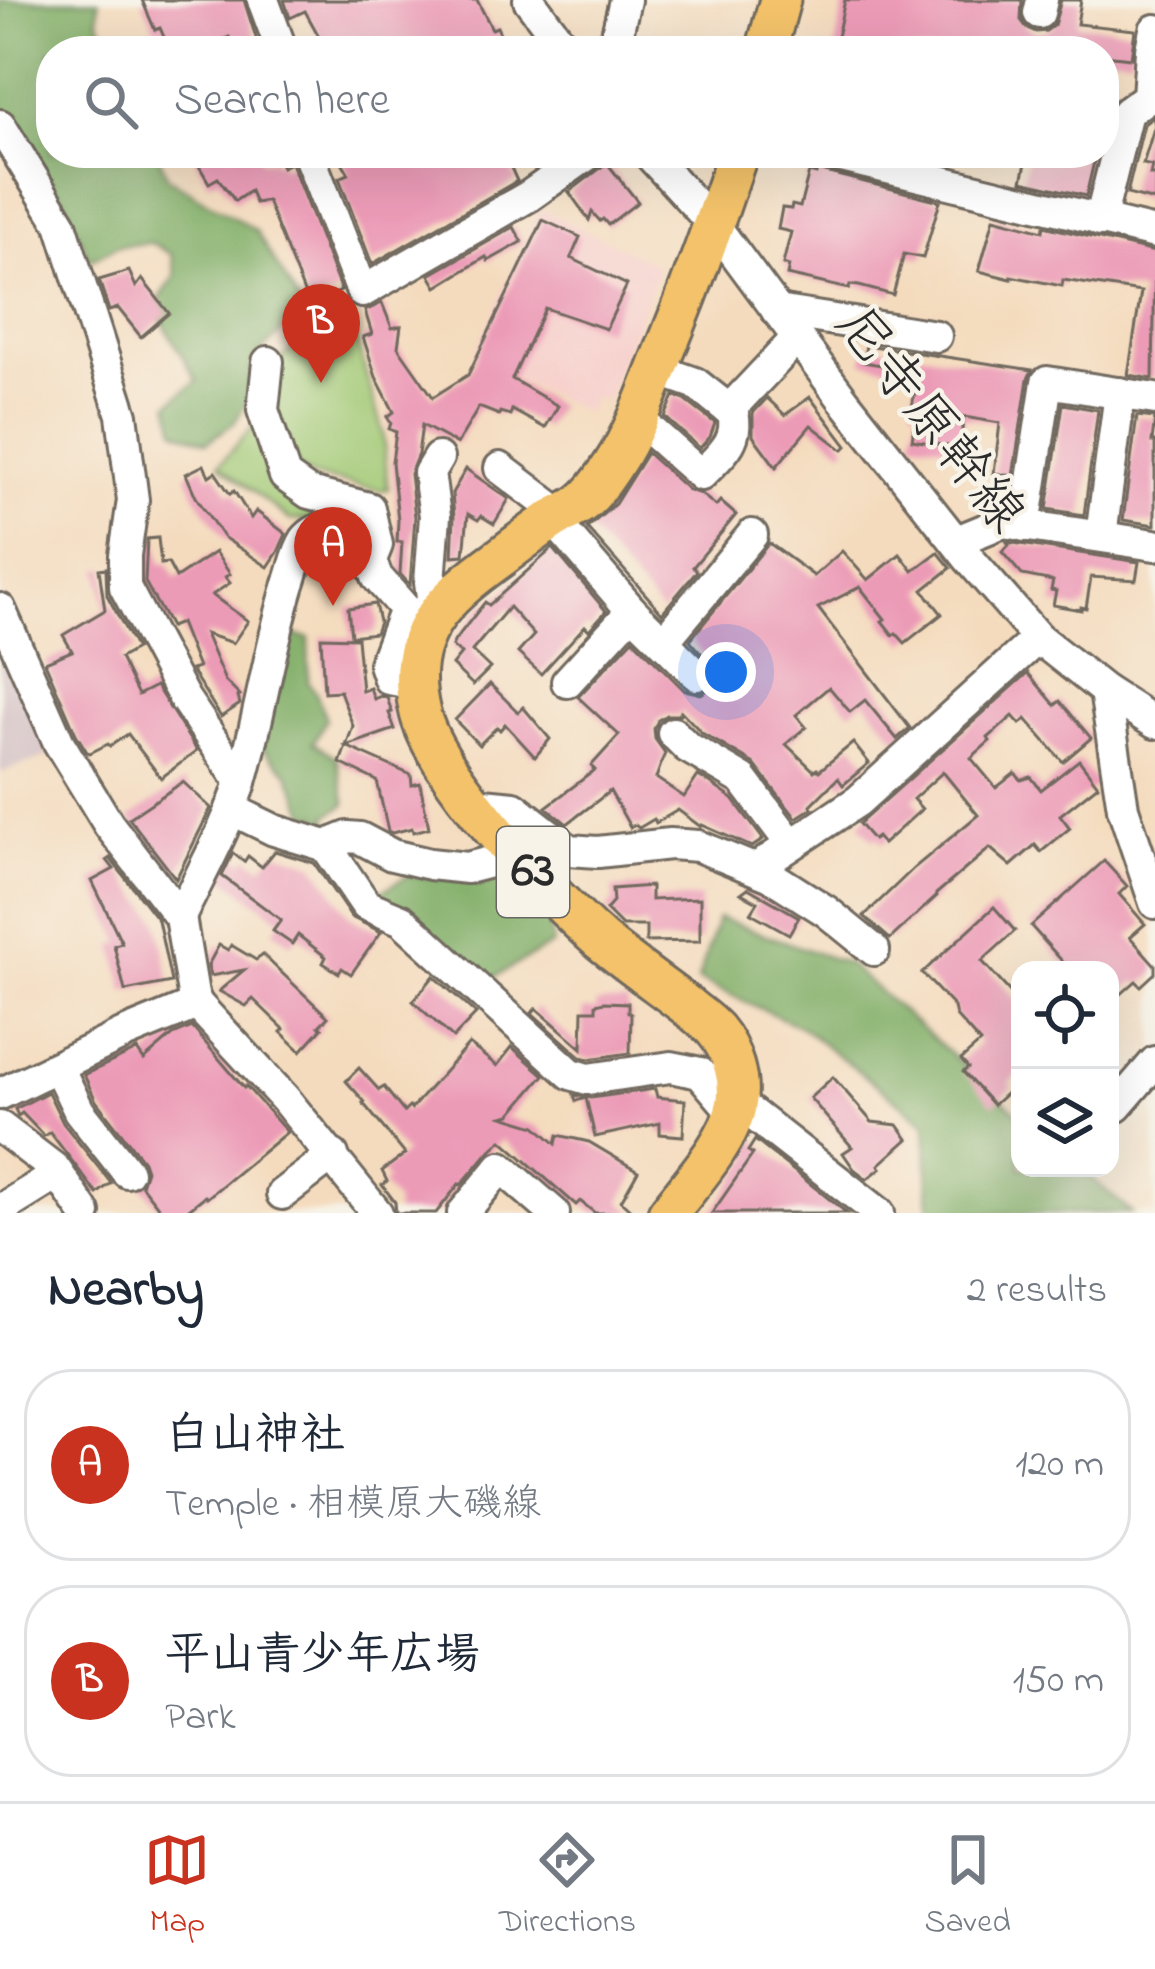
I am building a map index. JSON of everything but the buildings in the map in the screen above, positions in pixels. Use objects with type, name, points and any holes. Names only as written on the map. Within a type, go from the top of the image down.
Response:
[{"type":"main road","points":[[744,36],[753,0]]},
{"type":"main road","points":[[770,36],[780,0]]},
{"type":"main road","points":[[434,615],[464,583],[556,516],[586,500],[613,464],[658,370],[706,216],[711,168]]},
{"type":"main road","points":[[556,516],[623,412],[730,168]]},
{"type":"main road","name":"63","points":[[434,615],[421,646],[416,683],[428,736],[446,769],[551,892],[601,940],[713,1028],[736,1068],[736,1108]]},
{"type":"main road","points":[[668,1213],[716,1148],[736,1108]]},
{"type":"street","points":[[263,0],[276,36]]},
{"type":"street","points":[[529,0],[556,36]]},
{"type":"street","points":[[617,36],[625,0]]},
{"type":"street","points":[[1119,144],[1127,112],[1148,97],[1155,30]]},
{"type":"street","points":[[0,125],[61,224],[122,415],[132,519],[125,587],[236,795],[274,830],[326,846],[367,905],[402,920],[572,1074],[588,1079],[671,1067],[700,1073],[736,1108],[879,1213]]},
{"type":"street","points":[[314,168],[362,292],[569,168]]},
{"type":"street","name":"尼寺原幹線","points":[[662,168],[706,216],[797,338],[1038,638],[1155,723]]},
{"type":"street","points":[[886,168],[1155,233]]},
{"type":"street","points":[[1100,221],[1113,168]]},
{"type":"street","points":[[778,311],[936,336]]},
{"type":"street","points":[[729,410],[797,338]]},
{"type":"street","points":[[268,362],[263,410],[285,476],[309,493],[369,508],[376,545],[371,560]]},
{"type":"street","points":[[637,418],[701,475],[734,441],[736,421],[729,410],[695,382],[658,370]]},
{"type":"street","points":[[1024,526],[1047,382],[1155,399]]},
{"type":"street","points":[[1102,536],[1120,393]]},
{"type":"street","points":[[426,468],[435,516],[430,582],[434,615]]},
{"type":"street","points":[[500,468],[556,516],[632,611],[697,675]]},
{"type":"street","points":[[957,541],[995,524],[1155,545]]},
{"type":"street","points":[[180,917],[236,795],[280,615],[305,540],[314,532],[340,528],[363,541],[382,585],[405,609],[384,664],[389,679],[416,683]]},
{"type":"street","points":[[664,641],[752,535]]},
{"type":"street","points":[[0,609],[59,743],[109,825],[180,917],[197,1004],[333,1155],[377,1213]]},
{"type":"street","points":[[567,682],[632,611]]},
{"type":"street","points":[[755,869],[858,801],[1038,638]]},
{"type":"street","points":[[1105,691],[1123,808],[1155,903]]},
{"type":"street","points":[[679,746],[743,780],[791,844]]},
{"type":"street","points":[[473,803],[514,807],[568,850],[698,846],[771,876],[826,910],[874,950]]},
{"type":"street","points":[[1123,808],[1155,810]]},
{"type":"street","points":[[326,846],[348,837],[360,838],[392,855],[467,868],[498,860],[510,845]]},
{"type":"street","points":[[0,1094],[197,1004]]},
{"type":"street","points":[[1119,1104],[1155,1062]]},
{"type":"street","points":[[58,1067],[79,1112],[127,1172]]},
{"type":"street","points":[[0,1127],[58,1174],[85,1213]]},
{"type":"street","points":[[282,1194],[333,1155]]},
{"type":"street","points":[[463,1213],[501,1167],[554,1213]]},
{"type":"street","points":[[0,1210],[58,1174]]},
{"type":"shaded area","points":[[540,208],[653,263],[658,270],[606,401],[594,397],[586,413],[474,356]]},
{"type":"shaded area","points":[[0,632],[53,754],[0,773]]},
{"type":"green space","points":[[0,0],[99,0],[98,19],[105,36],[36,36],[36,164],[0,122]]},
{"type":"green space","points":[[39,168],[164,168],[168,178],[256,231],[304,311],[255,357],[246,404],[234,423],[207,442],[176,430],[169,403],[197,381],[156,311],[176,275],[171,254],[151,243],[117,246],[90,260],[63,196]]},
{"type":"green space","points":[[349,315],[383,434],[388,489],[311,476],[295,465],[272,403],[275,364],[299,343]]},
{"type":"green space","points":[[257,422],[273,480],[356,520],[290,520],[219,465]]},
{"type":"green space","points":[[287,634],[309,638],[308,682],[326,719],[313,743],[336,757],[346,804],[326,816],[372,897],[407,876],[523,879],[545,905],[553,944],[489,980],[372,903],[318,815],[308,816],[288,773],[262,749]]},
{"type":"green space","points":[[718,918],[848,964],[1011,1107],[1011,1177],[1090,1177],[1132,1213],[930,1213],[926,1123],[803,1028],[698,980]]},
{"type":"place","name":"平山青少年広場","points":[[321,383]]},
{"type":"place","name":"白山神社","points":[[333,606]]}]
